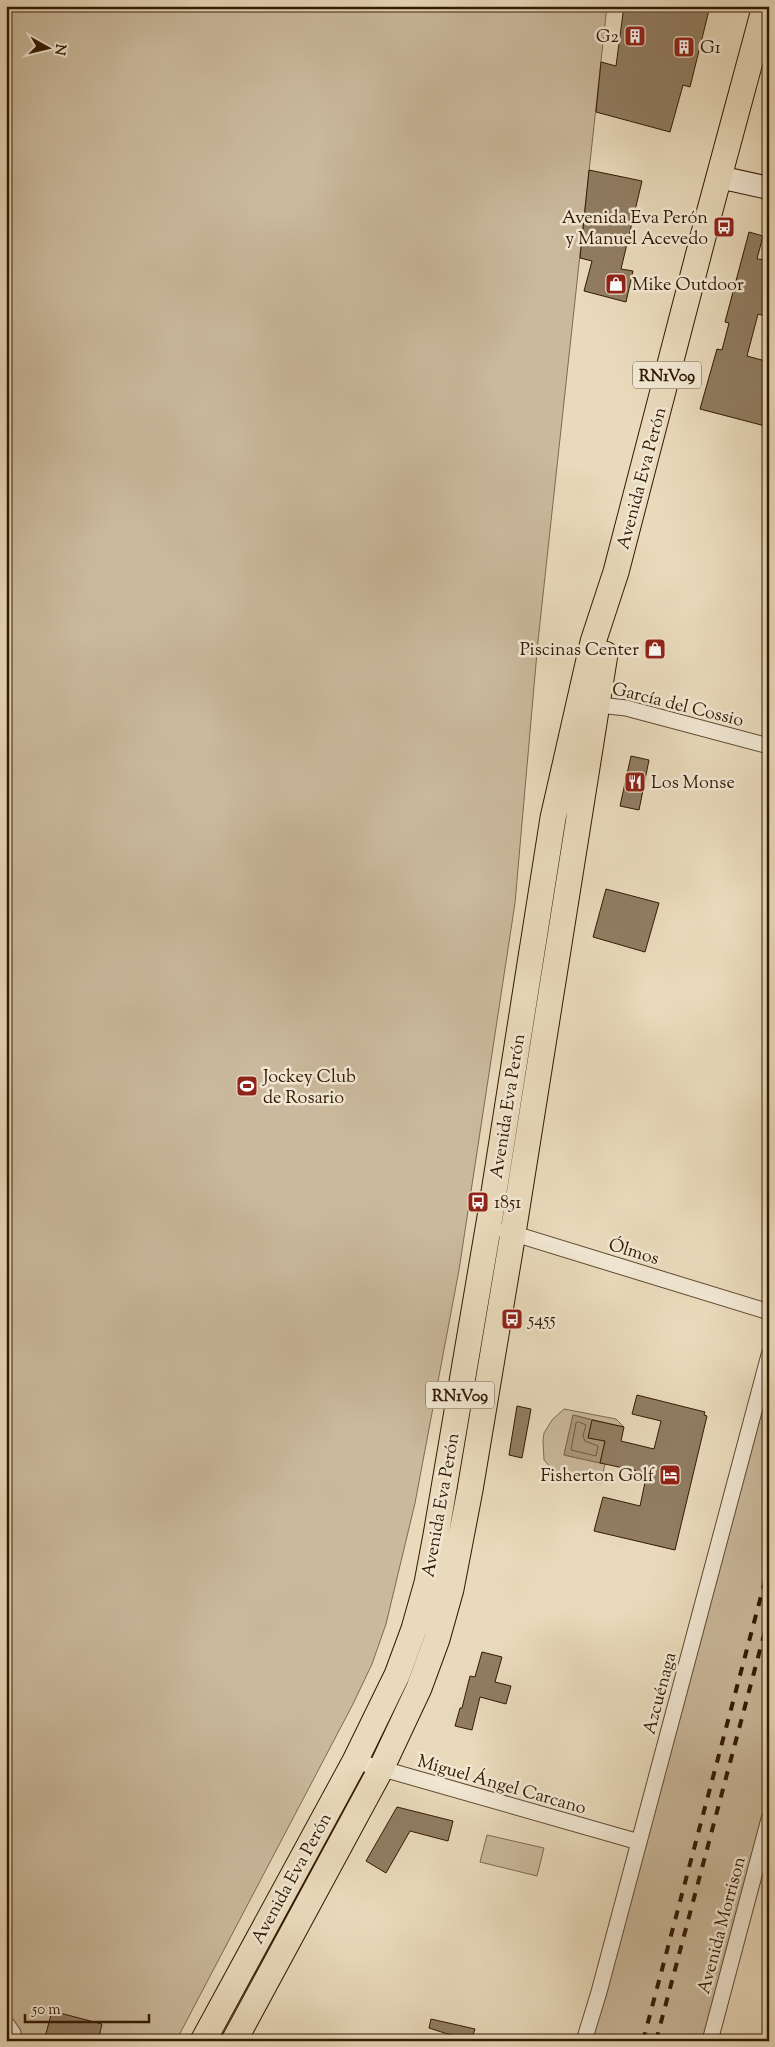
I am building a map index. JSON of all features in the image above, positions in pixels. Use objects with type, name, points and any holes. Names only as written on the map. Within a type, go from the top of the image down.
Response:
[{"type":"main road","name":"Avenida Eva Perón","points":[[234,2041],[380,1769],[419,1688],[437,1639],[451,1589],[468,1500],[513,1232],[588,703],[616,572],[765,6]]},
{"type":"main road","name":"Avenida Eva Perón","points":[[203,2041],[355,1761],[397,1675],[414,1628],[436,1535],[488,1228],[553,818],[588,703]]},
{"type":"street","points":[[719,177],[769,188]]},
{"type":"street","name":"García del Cossio","points":[[588,703],[626,708],[769,746]]},
{"type":"street","name":"Ólmos","points":[[488,1228],[513,1232],[769,1312]]},
{"type":"street","name":"Azcuénaga","points":[[584,2041],[599,1992],[769,1355]]},
{"type":"street","name":"Miguel Ángel Carcano","points":[[355,1761],[639,1842]]},
{"type":"street","name":"Avenida Morrison","points":[[710,2041],[763,1863],[769,1820]]},
{"type":"street","points":[[6,2023],[13,2033],[12,2041]]},
{"type":"shaded area","name":"Jockey Club de Rosario","points":[[6,6],[607,6],[538,641],[515,903],[459,1270],[415,1503],[386,1624],[372,1664],[353,1704],[176,2041],[6,2041]]},
{"type":"shaded area","points":[[769,1355],[769,1819],[710,2041],[584,2041]]},
{"type":"shaded area","points":[[564,1409],[616,1419],[624,1427],[573,1415],[564,1455],[605,1464],[602,1478],[612,1480],[599,1483],[555,1472],[544,1460],[544,1433],[552,1420]]},
{"type":"shaded area","points":[[487,1835],[544,1848],[537,1876],[480,1862]]},
{"type":"water","points":[[573,1415],[592,1420],[588,1438],[605,1441],[600,1463],[564,1455]]},
{"type":"building","points":[[624,6],[653,6],[653,8],[677,12],[679,6],[710,6],[690,87],[683,85],[670,132],[596,112],[601,62],[616,66]]},
{"type":"building","points":[[589,170],[642,181],[621,269],[633,271],[626,302],[584,291],[592,261],[580,258]]},
{"type":"building","points":[[749,232],[763,236],[757,259],[769,260],[769,317],[758,314],[747,356],[769,362],[769,427],[700,409],[717,349],[722,350],[729,323],[725,322]]},
{"type":"building","points":[[631,756],[649,760],[639,810],[620,806]]},
{"type":"building","points":[[606,889],[659,903],[645,952],[593,937]]},
{"type":"building","name":"Fisherton Golf","points":[[637,1395],[705,1412],[704,1415],[707,1416],[675,1550],[594,1531],[603,1497],[640,1506],[647,1473],[600,1463],[605,1441],[588,1438],[592,1420],[624,1427],[621,1441],[654,1449],[661,1421],[632,1414]]},
{"type":"building","points":[[517,1406],[531,1409],[522,1458],[509,1455]]},
{"type":"building","points":[[482,1652],[502,1657],[495,1682],[511,1686],[506,1704],[480,1697],[472,1730],[455,1726],[460,1708],[462,1708],[470,1676],[475,1677]]},
{"type":"building","points":[[397,1807],[453,1821],[448,1841],[410,1831],[386,1873],[366,1861]]},
{"type":"building","points":[[52,2011],[102,2024],[98,2041],[44,2041]]},
{"type":"building","points":[[431,2019],[475,2029],[471,2041],[456,2041],[457,2037],[429,2028]]},
{"type":"railway","points":[[643,2041],[769,1566]]},
{"type":"railway","points":[[656,2041],[769,1616]]},
{"type":"place","name":"G2","points":[[635,36]]},
{"type":"place","name":"G1","points":[[684,47]]},
{"type":"place","name":"Avenida Eva Perón y Manuel Acevedo","points":[[724,227]]},
{"type":"place","name":"Mike Outdoor","points":[[616,284]]},
{"type":"place","name":"Piscinas Center","points":[[655,649]]},
{"type":"place","name":"Los Monse","points":[[635,782]]},
{"type":"place","name":"Jockey Club de Rosario","points":[[247,1086]]},
{"type":"place","name":"1851","points":[[478,1202]]},
{"type":"place","name":"5455","points":[[512,1319]]},
{"type":"place","name":"Fisherton Golf","points":[[670,1475]]}]
